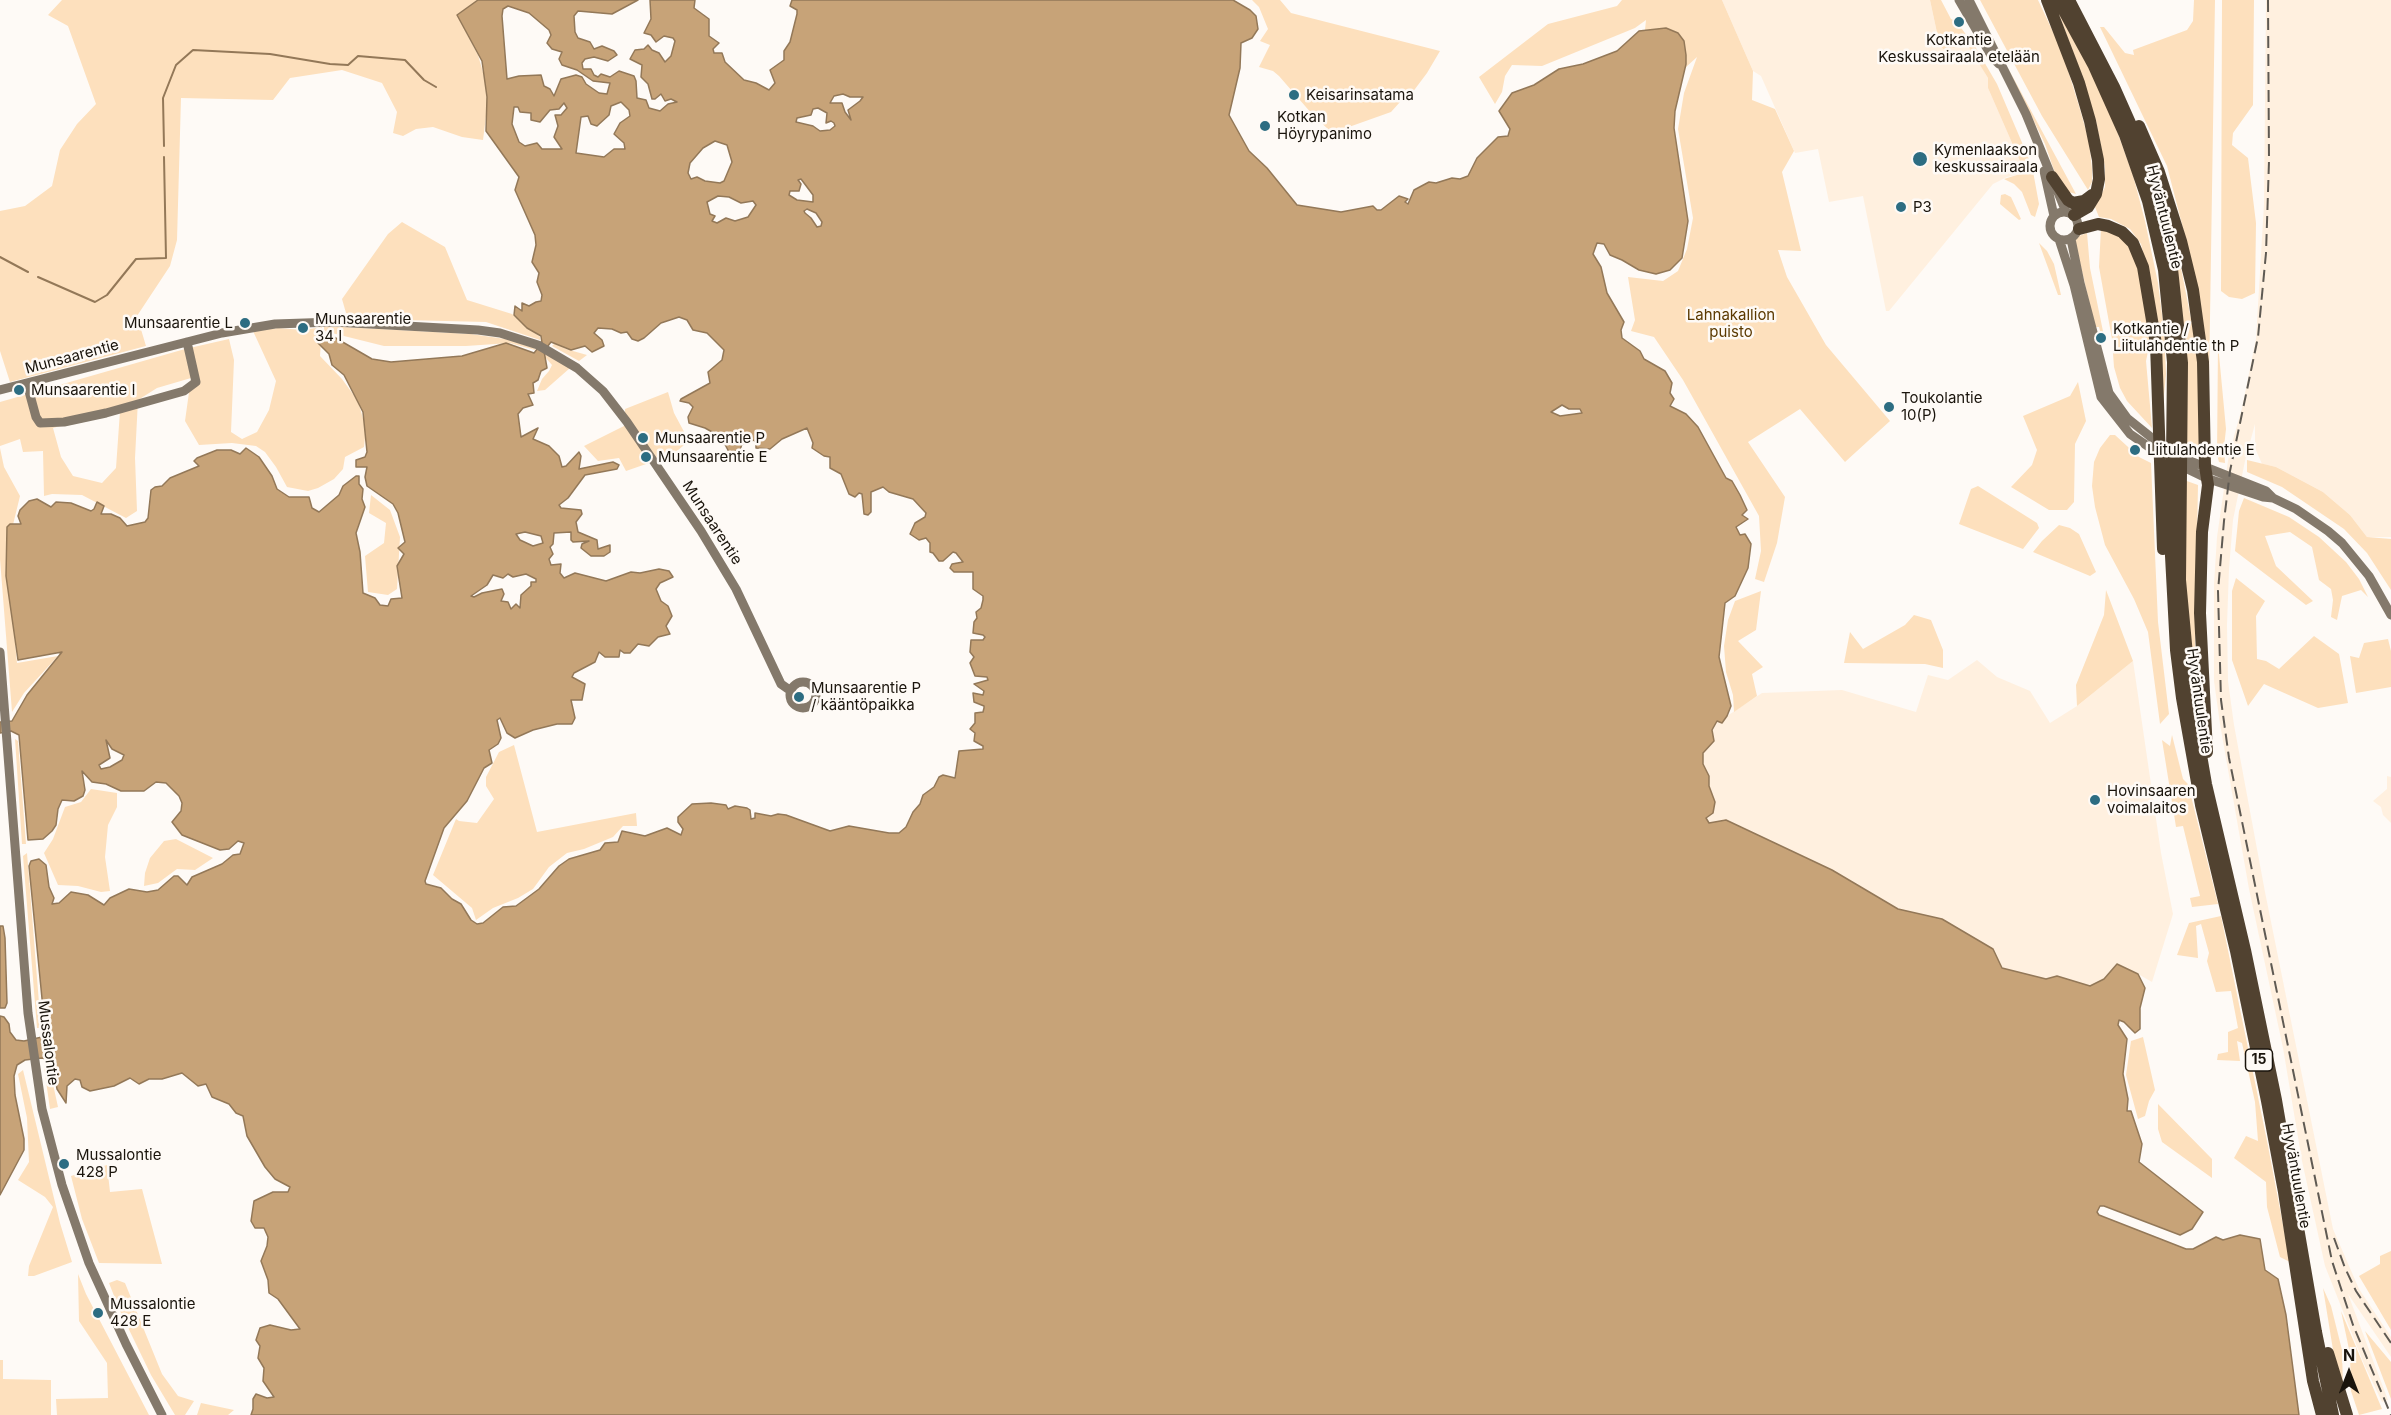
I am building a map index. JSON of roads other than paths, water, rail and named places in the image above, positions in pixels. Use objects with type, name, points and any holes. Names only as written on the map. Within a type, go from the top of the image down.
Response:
[{"type":"highway","points":[[2047,0],[2066,46],[2090,121],[2099,170],[2096,194],[2088,207],[2070,213]]},
{"type":"highway","name":"Hyväntuulentie","points":[[2058,0],[2094,66],[2125,135],[2148,201],[2164,270],[2173,362],[2170,556],[2176,650],[2193,768],[2245,992],[2276,1148],[2313,1382],[2322,1415]]},
{"type":"highway","name":"Hyväntuulentie","points":[[2069,0],[2123,108],[2142,156],[2162,221],[2172,269],[2182,363],[2179,532],[2183,626],[2195,727],[2276,1100],[2333,1415]]},
{"type":"highway","points":[[2096,51],[2129,105],[2151,152],[2181,241],[2193,290],[2203,362],[2208,485],[2201,555],[2202,672],[2207,753],[2220,845]]},
{"type":"highway","points":[[2052,177],[2068,200],[2073,203],[2084,201],[2096,194]]},
{"type":"highway","points":[[2075,234],[2098,224],[2122,232],[2133,243],[2143,267],[2156,344],[2165,579],[2168,614],[2176,650]]},
{"type":"highway","points":[[2310,1297],[2323,1330],[2330,1364],[2347,1414]]},
{"type":"street","points":[[1959,0],[1992,57],[2001,65]]},
{"type":"street","points":[[1969,0],[1998,54],[2052,177],[2070,213],[2078,221],[2075,234],[2080,283],[2109,393],[2127,418],[2153,446]]},
{"type":"street","points":[[2039,145],[2054,216],[2050,228],[2059,239],[2074,285],[2102,397],[2130,434],[2190,466],[2266,491],[2273,498],[2312,520],[2342,543],[2369,576],[2391,615]]},
{"type":"street","points":[[2054,216],[2070,213]]},
{"type":"street","points":[[2059,239],[2075,234]]},
{"type":"street","name":"Munsaarentie","points":[[0,390],[253,326],[334,322],[478,330],[500,333],[538,345],[577,368],[603,391],[627,422],[701,531],[736,589],[782,684],[791,691]]},
{"type":"street","points":[[27,384],[36,417],[40,423],[63,422],[106,413],[184,390],[196,382],[187,342]]},
{"type":"street","name":"Mussalontie","points":[[0,652],[30,1032],[42,1109],[57,1166],[89,1263],[122,1336],[162,1415]]},
{"type":"waterway","points":[[164,146],[163,98],[176,65],[193,50],[270,54],[348,65],[358,56],[405,60],[424,80],[436,87]]},
{"type":"waterway","points":[[38,277],[95,302],[107,295],[136,259],[166,258],[164,157]]},
{"type":"waterway","points":[[0,257],[28,272]]},
{"type":"railway","points":[[2268,0],[2269,161],[2266,253],[2258,337],[2230,471],[2224,521],[2218,591],[2221,700],[2229,758],[2332,1261],[2353,1325],[2391,1415]]},
{"type":"railway","points":[[2334,1238],[2356,1291],[2391,1343]]},
{"type":"place","name":"Kotkantie Keskussairaala etelään","points":[[1959,22]]},
{"type":"place","name":"Keisarinsatama","points":[[1294,95]]},
{"type":"place","name":"Kotkan Höyrypanimo","points":[[1265,126]]},
{"type":"place","name":"Kymenlaakson keskussairaala","points":[[1920,159]]},
{"type":"place","name":"P3","points":[[1901,207]]},
{"type":"place","name":"Munsaarentie L","points":[[245,323]]},
{"type":"place","name":"Munsaarentie 34 I","points":[[303,328]]},
{"type":"place","name":"Kotkantie / Liitulahdentie th P","points":[[2101,338]]},
{"type":"place","name":"Munsaarentie I","points":[[19,390]]},
{"type":"place","name":"Toukolantie 10(P)","points":[[1889,407]]},
{"type":"place","name":"Munsaarentie P","points":[[643,438]]},
{"type":"place","name":"Liitulahdentie E","points":[[2135,450]]},
{"type":"place","name":"Munsaarentie E","points":[[646,457]]},
{"type":"place","name":"Munsaarentie P / kääntöpaikka","points":[[799,697]]},
{"type":"place","name":"Hovinsaaren voimalaitos","points":[[2095,800]]},
{"type":"place","name":"Mussalontie 428 P","points":[[64,1164]]},
{"type":"place","name":"Mussalontie 428 E","points":[[98,1313]]},
{"type":"park label","name":"Lahnakallion puisto","points":[[1731,324]]}]
